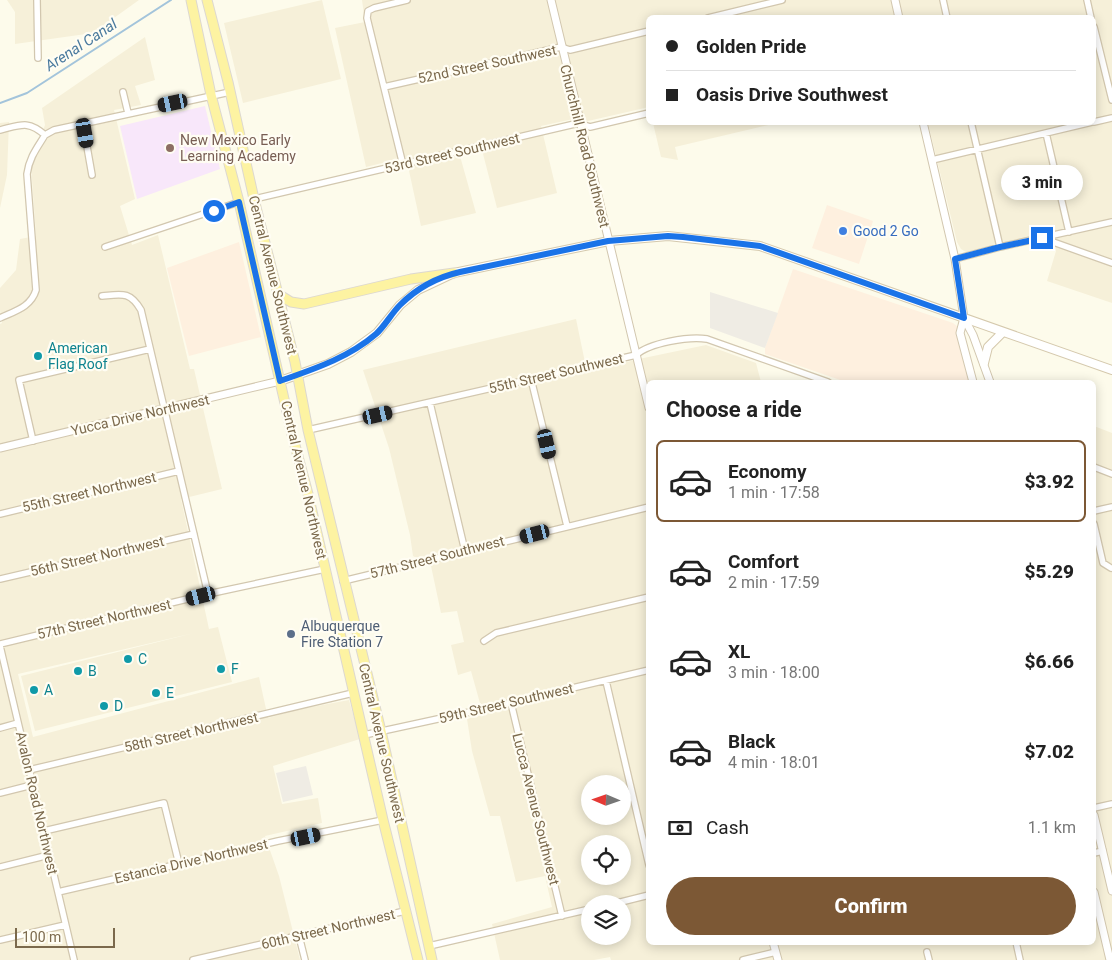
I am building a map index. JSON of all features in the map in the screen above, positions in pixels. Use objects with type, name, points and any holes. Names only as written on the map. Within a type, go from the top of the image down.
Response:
[{"type":"main road","name":"Central Avenue Southwest","points":[[207,2],[278,294],[343,581],[381,732],[432,960]]},
{"type":"main road","name":"Central Avenue Northwest","points":[[192,3],[211,96],[239,202],[353,693],[418,960]]},
{"type":"main road","points":[[278,294],[291,302],[304,304],[412,279],[454,273],[608,241],[668,236],[760,246],[1112,370]]},
{"type":"main road","points":[[280,381],[328,364],[351,352],[377,333],[400,305],[418,290],[454,273]]},
{"type":"main road","points":[[984,363],[988,347],[1003,332]]},
{"type":"street","points":[[37,0],[38,58]]},
{"type":"street","points":[[403,165],[367,18],[368,11],[374,8],[407,0]]},
{"type":"street","name":"Churchhill Road Southwest","points":[[551,0],[646,396]]},
{"type":"street","points":[[720,15],[782,0]]},
{"type":"street","points":[[895,0],[898,15]]},
{"type":"street","points":[[943,0],[946,15]]},
{"type":"street","points":[[1087,0],[1090,15]]},
{"type":"street","name":"52nd Street Southwest","points":[[384,87],[561,47],[570,50],[646,32]]},
{"type":"street","points":[[1096,35],[1112,100]]},
{"type":"street","points":[[123,92],[128,113]]},
{"type":"street","points":[[0,318],[22,308],[33,299],[36,290],[27,174],[28,164],[33,152],[45,135],[54,130],[230,92]]},
{"type":"street","name":"53rd Street Southwest","points":[[254,199],[579,123],[590,127],[646,114]]},
{"type":"street","points":[[1096,121],[1112,118]]},
{"type":"street","points":[[0,130],[27,124],[35,126],[45,135]]},
{"type":"street","points":[[83,124],[92,175]]},
{"type":"street","points":[[924,125],[955,259],[964,318],[973,335],[989,380]]},
{"type":"street","points":[[972,125],[1000,247]]},
{"type":"street","points":[[932,160],[1081,125]]},
{"type":"street","points":[[1046,134],[1069,232]]},
{"type":"street","points":[[105,247],[239,202]]},
{"type":"street","points":[[955,259],[1112,222]]},
{"type":"street","points":[[1042,238],[1112,263]]},
{"type":"street","points":[[102,296],[122,294],[136,301],[141,310],[208,594]]},
{"type":"street","points":[[964,318],[960,333],[972,380]]},
{"type":"street","name":"55th Street Southwest","points":[[308,430],[636,355],[643,349],[688,338],[699,337],[708,339],[822,380]]},
{"type":"street","points":[[33,441],[19,380],[150,349]]},
{"type":"street","points":[[532,379],[567,526]]},
{"type":"street","name":"Yucca Drive Northwest","points":[[0,448],[280,381]]},
{"type":"street","points":[[430,403],[465,550]]},
{"type":"street","points":[[1096,468],[1112,474]]},
{"type":"street","name":"55th Street Northwest","points":[[0,514],[179,471]]},
{"type":"street","points":[[1096,511],[1112,507]]},
{"type":"street","name":"57th Street Southwest","points":[[343,581],[646,508]]},
{"type":"street","points":[[1096,533],[1103,563],[1111,568]]},
{"type":"street","name":"56th Street Northwest","points":[[0,579],[194,534]]},
{"type":"street","name":"57th Street Northwest","points":[[0,645],[208,594],[325,569]]},
{"type":"street","points":[[484,642],[496,633],[646,598]]},
{"type":"street","name":"Avalon Road Northwest","points":[[0,645],[2,661],[74,960]]},
{"type":"street","name":"59th Street Southwest","points":[[364,735],[646,671]]},
{"type":"street","points":[[606,681],[646,852]]},
{"type":"street","name":"58th Street Northwest","points":[[28,770],[353,693]]},
{"type":"street","name":"Lucca Avenue Southwest","points":[[510,703],[562,916]]},
{"type":"street","points":[[0,728],[18,723]]},
{"type":"street","points":[[0,793],[32,785]]},
{"type":"street","points":[[44,832],[164,803],[179,864]]},
{"type":"street","points":[[1096,808],[1112,804]]},
{"type":"street","name":"Estancia Drive Northwest","points":[[58,892],[278,841],[383,820]]},
{"type":"street","points":[[1096,824],[1112,891]]},
{"type":"street","points":[[1096,852],[1102,851]]},
{"type":"street","points":[[0,867],[49,855]]},
{"type":"street","points":[[631,900],[646,896]]},
{"type":"street","points":[[1096,900],[1110,960]]},
{"type":"street","name":"60th Street Northwest","points":[[193,960],[405,911]]},
{"type":"street","points":[[429,946],[581,911]]},
{"type":"street","points":[[0,940],[65,925]]},
{"type":"street","points":[[298,936],[306,960]]},
{"type":"street","points":[[774,945],[778,960]]},
{"type":"street","points":[[1017,945],[1020,960]]},
{"type":"street","points":[[743,960],[776,952]]},
{"type":"street","points":[[927,952],[929,960]]},
{"type":"shaded area","points":[[7,0],[139,0],[93,33],[15,44],[15,12]]},
{"type":"shaded area","points":[[322,0],[341,79],[243,103],[224,23]]},
{"type":"shaded area","points":[[362,0],[1112,0],[1112,303],[1047,281],[1056,251],[1053,232],[966,252],[961,249],[957,242],[928,125],[1096,125],[1096,15],[646,15],[646,108],[588,121],[573,119],[541,126],[557,193],[497,208],[482,150],[460,156],[476,213],[421,226],[406,157],[366,167],[335,28],[365,22]]},
{"type":"shaded area","points":[[145,37],[155,80],[135,86],[141,105],[114,110],[135,199],[120,206],[132,245],[158,235],[190,369],[194,369],[222,489],[181,499],[209,629],[218,627],[232,682],[35,731],[21,676],[194,633],[18,674],[33,737],[259,677],[268,718],[296,710],[349,700],[360,739],[273,766],[282,804],[318,798],[322,823],[265,836],[279,876],[300,960],[0,960],[0,324],[2,323],[0,288],[16,270],[20,239],[36,236],[31,166],[45,125],[42,108]]},
{"type":"shaded area","name":"New Mexico Early Learning Academy","points":[[205,106],[220,169],[137,199],[120,126]]},
{"type":"shaded area","points":[[9,122],[7,175],[0,208],[0,123]]},
{"type":"shaded area","points":[[654,125],[768,125],[675,147],[678,160],[661,157]]},
{"type":"shaded area","points":[[827,205],[873,221],[859,264],[812,248]]},
{"type":"shaded area","points":[[239,242],[261,337],[189,356],[167,268]]},
{"type":"shaded area","points":[[793,269],[953,323],[958,327],[969,380],[840,380],[765,354],[765,348]]},
{"type":"shaded area","points":[[710,292],[778,313],[765,348],[710,328]]},
{"type":"shaded area","points":[[576,319],[587,372],[706,345],[756,363],[760,380],[646,380],[646,945],[1096,945],[1096,427],[1112,433],[1112,960],[611,960],[610,957],[594,960],[500,960],[492,924],[552,907],[545,876],[516,882],[500,816],[490,816],[472,751],[467,719],[483,714],[471,671],[458,675],[451,645],[464,642],[457,611],[441,613],[431,566],[413,556],[410,535],[389,448],[363,370]]},
{"type":"shaded area","points":[[306,766],[313,795],[283,802],[276,773]]},
{"type":"waterway","name":"Arenal Canal","points":[[0,103],[27,93],[171,0]]},
{"type":"place","name":"New Mexico Early Learning Academy","points":[[170,148]]},
{"type":"place","name":"Good 2 Go","points":[[843,231]]},
{"type":"place","name":"American Flag Roof","points":[[38,356]]},
{"type":"place","name":"Albuquerque Fire Station 7","points":[[291,634]]},
{"type":"place","name":"C","points":[[128,659]]},
{"type":"place","name":"F","points":[[221,669]]},
{"type":"place","name":"B","points":[[78,671]]},
{"type":"place","name":"A","points":[[34,690]]},
{"type":"place","name":"E","points":[[156,693]]},
{"type":"place","name":"D","points":[[104,706]]},
{"type":"route","points":[[214,211],[239,202],[280,381],[328,364],[351,352],[377,333],[400,305],[418,290],[442,278],[454,273],[608,241],[668,236],[729,241],[760,246],[964,318],[955,259],[1042,238]]}]
